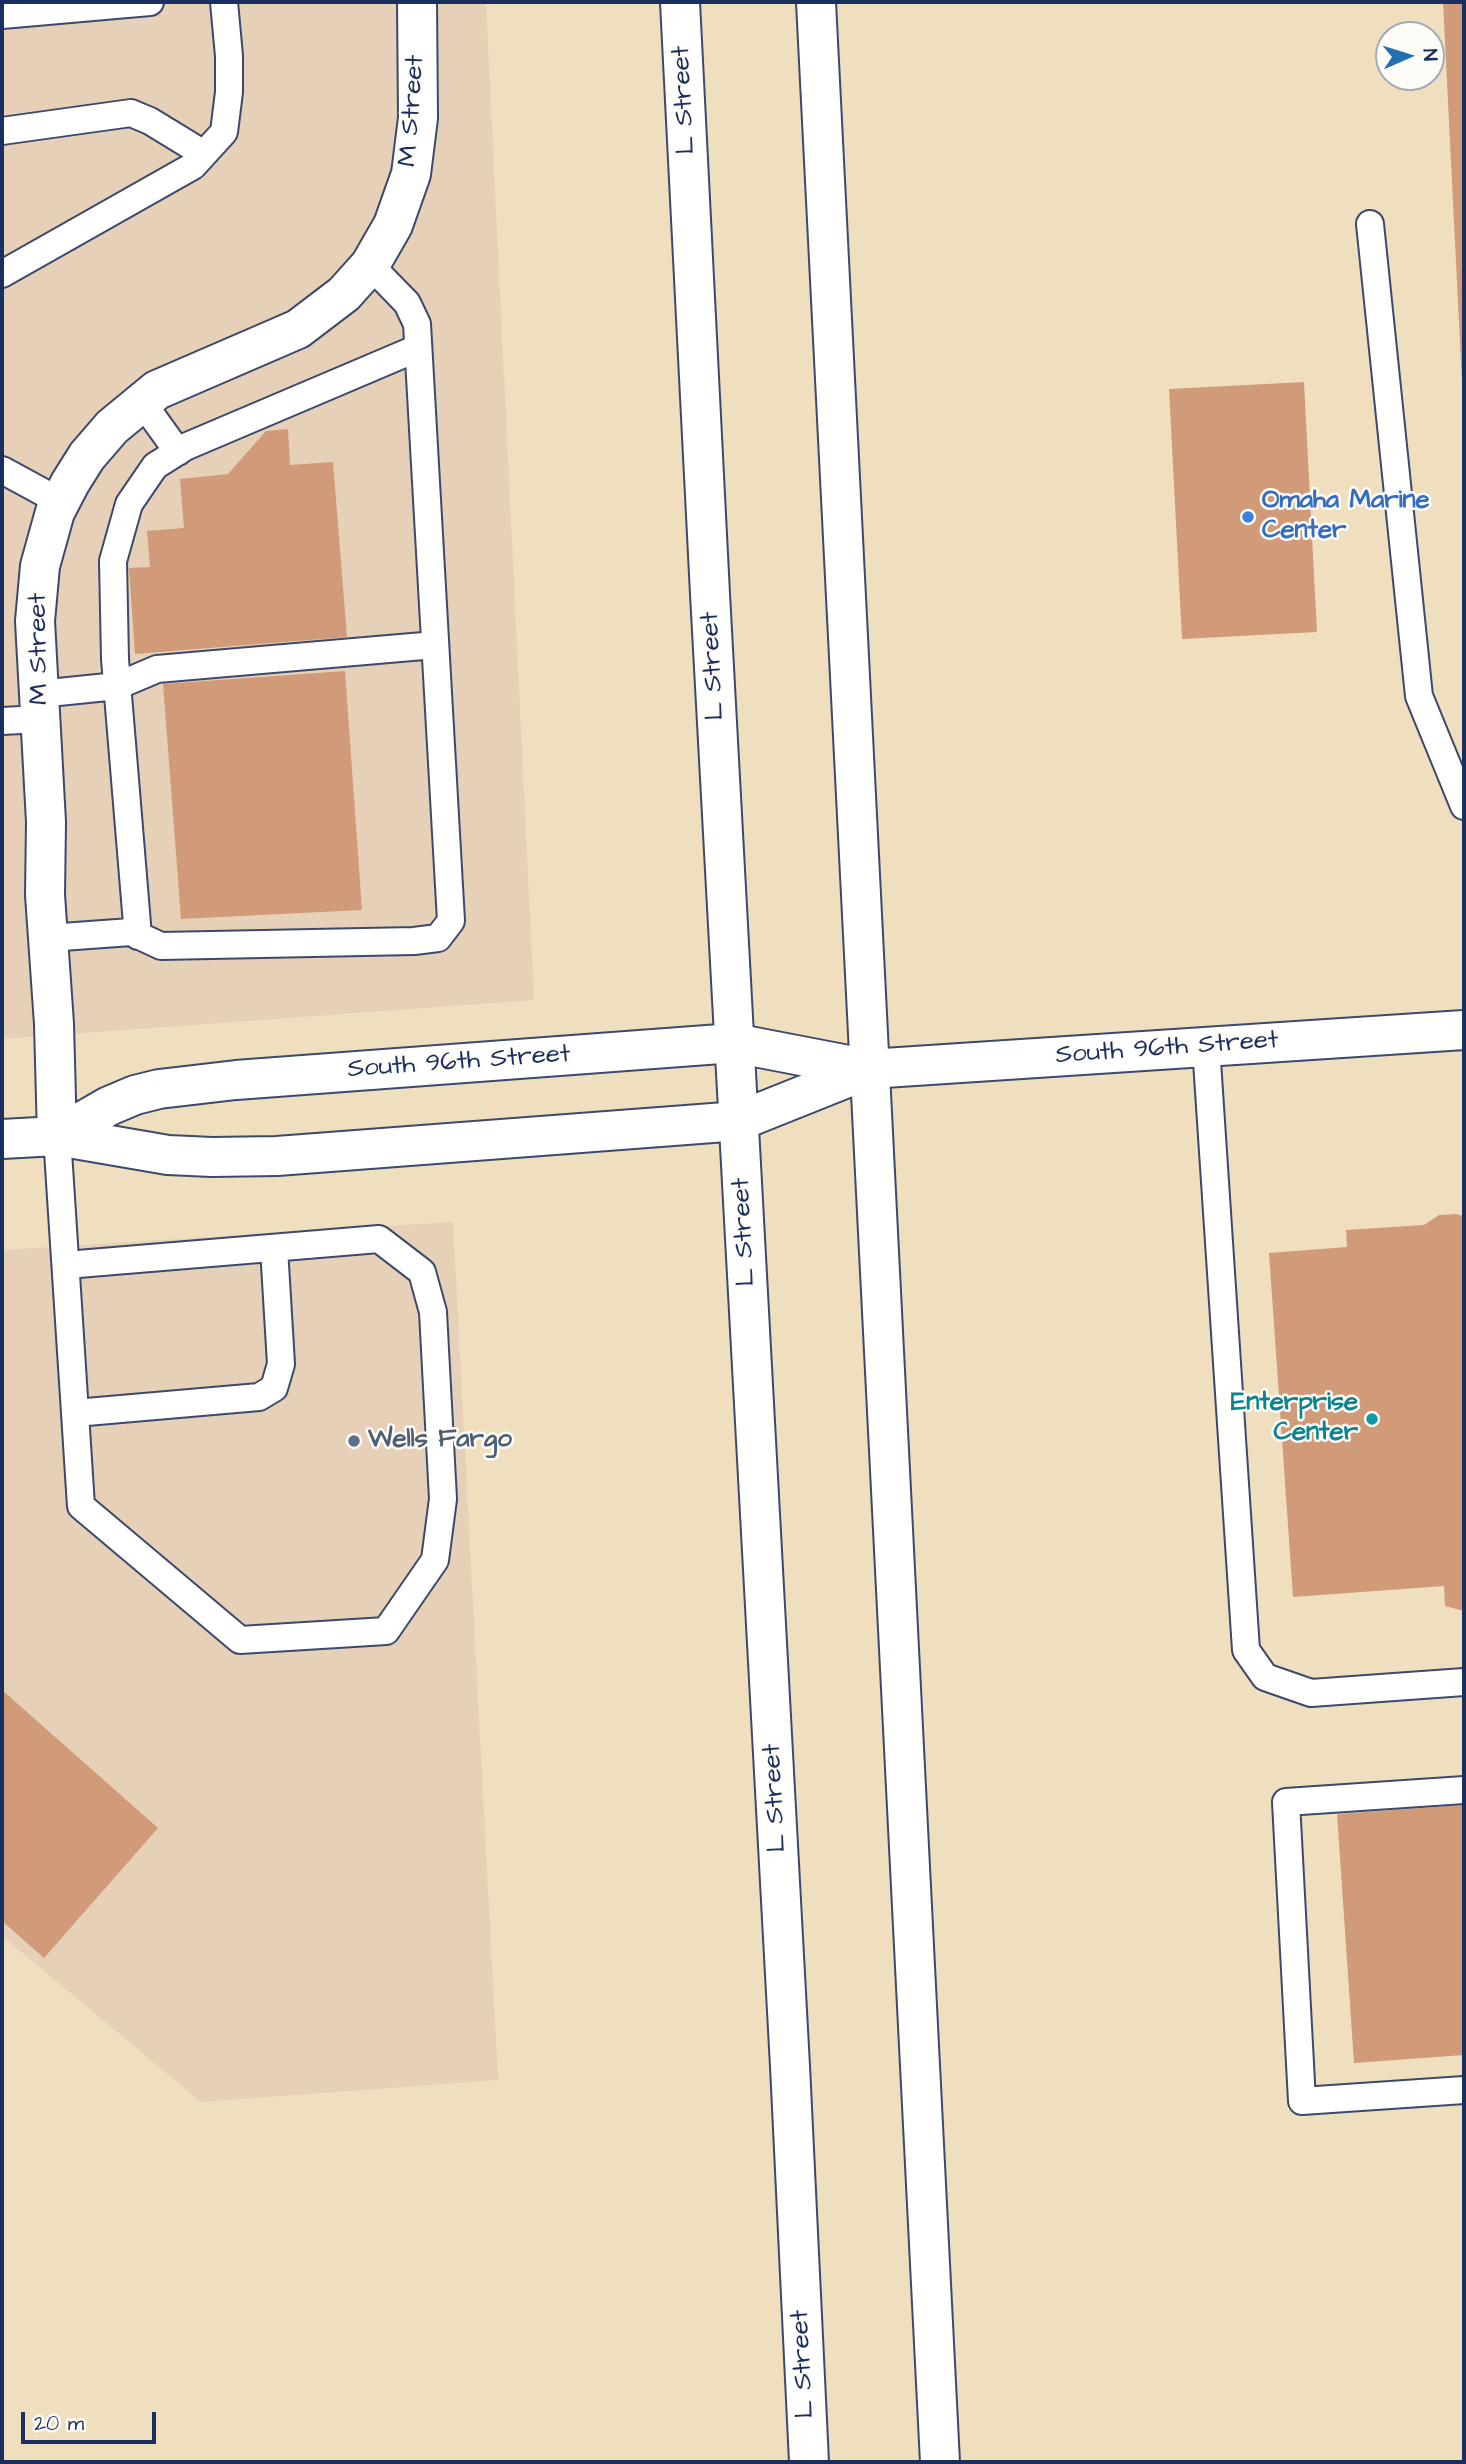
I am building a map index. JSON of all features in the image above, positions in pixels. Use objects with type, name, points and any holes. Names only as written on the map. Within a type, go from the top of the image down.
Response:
[{"type":"main road","name":"M Street","points":[[57,1136],[35,621],[40,566],[55,512],[87,456],[112,427],[157,390],[298,329],[344,294],[370,265],[393,225],[411,174],[418,118],[417,2]]},
{"type":"main road","name":"L Street","points":[[680,2],[809,2462]]},
{"type":"main road","points":[[816,2],[940,2462]]},
{"type":"main road","name":"South 96th Street","points":[[57,1136],[109,1106],[159,1089],[236,1080],[734,1044],[869,1069],[1464,1030]]},
{"type":"main road","name":"South 96th Street","points":[[2,1139],[57,1136],[169,1155],[264,1157],[739,1121],[869,1069]]},
{"type":"lane","points":[[2,15],[150,2]]},
{"type":"lane","points":[[2,274],[193,166],[224,132],[229,92],[229,56],[224,2]]},
{"type":"lane","points":[[2,131],[131,113],[150,121],[204,154]]},
{"type":"lane","points":[[1370,224],[1419,696],[1464,806]]},
{"type":"lane","points":[[48,938],[131,932],[161,946],[414,941],[438,938],[451,921],[417,324],[407,303],[370,265]]},
{"type":"lane","points":[[138,936],[117,686],[113,561],[129,504],[155,466],[178,452],[418,348]]},
{"type":"lane","points":[[142,402],[178,452]]},
{"type":"lane","points":[[2,470],[61,502]]},
{"type":"lane","points":[[2,721],[40,706],[117,686],[157,669],[435,645]]},
{"type":"lane","points":[[1206,1046],[1246,1650],[1265,1677],[1311,1693],[1464,1682]]},
{"type":"lane","points":[[57,1136],[81,1506],[240,1640],[386,1631],[435,1560],[443,1499],[433,1312],[422,1272],[379,1239],[66,1265]]},
{"type":"lane","points":[[75,1413],[259,1397],[274,1388],[281,1364],[275,1248]]},
{"type":"lane","points":[[1464,1790],[1286,1802],[1302,2101],[1464,2090]]},
{"type":"shaded area","points":[[2,2],[486,2],[534,1000],[2,1039]]},
{"type":"shaded area","points":[[453,1222],[498,2080],[201,2102],[2,1936],[2,1250]]},
{"type":"building","points":[[1443,2],[1464,2],[1464,382],[1462,382]]},
{"type":"building","points":[[1304,382],[1317,632],[1182,639],[1169,389]]},
{"type":"building","points":[[288,429],[290,465],[333,462],[347,637],[135,654],[129,568],[150,567],[147,531],[184,528],[180,479],[228,474],[266,431]]},
{"type":"building","points":[[345,671],[362,910],[181,919],[163,684]]},
{"type":"building","name":"Enterprise Center","points":[[1439,1215],[1464,1216],[1464,1611],[1445,1606],[1444,1586],[1293,1597],[1269,1253],[1347,1247],[1346,1230],[1424,1225]]},
{"type":"building","points":[[2,1690],[158,1828],[44,1958],[2,1921]]},
{"type":"building","points":[[1464,1805],[1464,2055],[1354,2063],[1337,1814]]},
{"type":"place","name":"Omaha Marine Center","points":[[1248,517]]},
{"type":"place","name":"Enterprise Center","points":[[1372,1419]]},
{"type":"place","name":"Wells Fargo","points":[[354,1441]]}]
